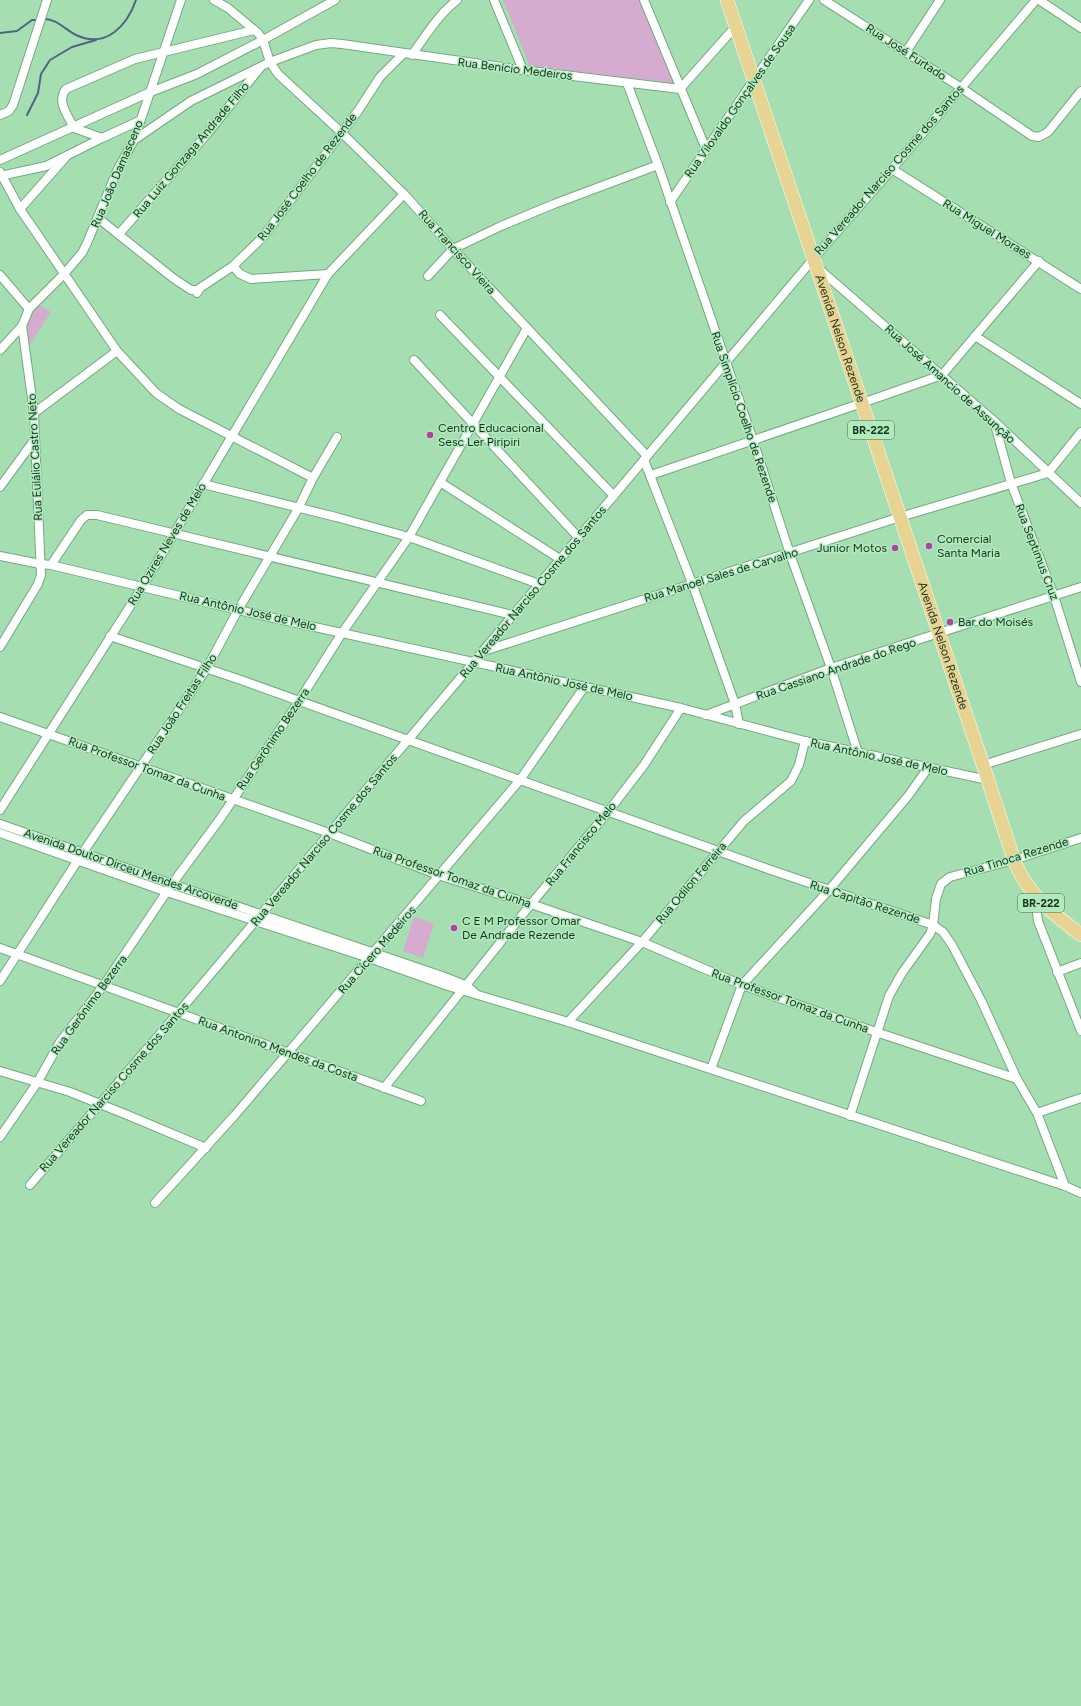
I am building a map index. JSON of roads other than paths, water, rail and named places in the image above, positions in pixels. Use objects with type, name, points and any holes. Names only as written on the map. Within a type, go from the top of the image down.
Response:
[{"type":"main road","name":"Avenida Nelson Rezende","points":[[727,0],[785,177],[984,765],[1014,860]]},
{"type":"main road","name":"BR-222","points":[[1014,860],[1019,873],[1035,896],[1046,908],[1081,935]]},
{"type":"street","points":[[0,115],[9,111],[14,105],[47,0]]},
{"type":"street","name":"Rua João Damasceno","points":[[0,350],[22,326],[30,309],[82,253],[117,171],[134,140],[148,93],[164,52],[181,0]]},
{"type":"street","points":[[214,0],[228,8],[254,30],[263,40]]},
{"type":"street","points":[[0,160],[74,128],[148,93],[197,74],[336,0]]},
{"type":"street","points":[[412,55],[433,24],[457,0]]},
{"type":"street","points":[[494,0],[523,70]]},
{"type":"street","points":[[644,0],[706,150]]},
{"type":"street","name":"Rua Vilovaldo Gonçalves de Sousa","points":[[670,202],[809,0]]},
{"type":"street","name":"Rua José Furtado","points":[[824,0],[960,87],[1027,134],[1039,137],[1048,132],[1081,90]]},
{"type":"street","points":[[906,52],[940,0]]},
{"type":"street","name":"Rua Vereador Narciso Cosme dos Santos","points":[[30,1185],[262,914],[726,362],[815,262],[960,87],[1036,0]]},
{"type":"street","points":[[1039,0],[1081,28]]},
{"type":"street","points":[[680,89],[736,26]]},
{"type":"street","points":[[102,138],[74,128],[61,100],[62,94],[66,89],[135,59],[254,30]]},
{"type":"street","name":"Rua Francisco Vieira","points":[[263,40],[270,62],[281,77],[342,133],[404,194],[646,458],[735,704],[739,724]]},
{"type":"street","name":"Rua Benício Medeiros","points":[[134,140],[192,101],[261,66],[316,45],[331,43],[523,70],[680,89]]},
{"type":"street","name":"Rua José Coelho de Rezende","points":[[119,234],[173,278],[192,290],[196,290],[197,293],[200,288],[233,266],[262,237],[342,133],[380,77],[403,54]]},
{"type":"street","name":"Rua Luiz Gonzaga Andrade Filho","points":[[119,234],[207,134],[261,66]]},
{"type":"street","name":"Rua Simplício Coelho de Rezende","points":[[627,83],[658,165],[753,440],[790,554],[831,668],[858,753]]},
{"type":"street","points":[[140,122],[102,138],[46,166],[0,174],[20,209],[117,351],[156,393],[179,409],[313,478]]},
{"type":"street","points":[[20,209],[68,155]]},
{"type":"street","points":[[428,276],[453,249],[534,212],[658,165]]},
{"type":"street","name":"Rua Miguel Moraes","points":[[892,169],[1081,289]]},
{"type":"street","name":"Rua Ozires Neves de Melo","points":[[0,810],[50,734],[110,636],[143,586],[173,533],[328,274],[404,194]]},
{"type":"street","points":[[98,218],[119,234]]},
{"type":"street","points":[[651,475],[862,404],[942,375],[1038,261]]},
{"type":"street","name":"Rua José Amancio de Assunção","points":[[815,262],[994,421],[1081,503]]},
{"type":"street","points":[[233,266],[240,274],[250,279],[328,274]]},
{"type":"street","points":[[0,275],[30,309]]},
{"type":"street","points":[[440,315],[614,496]]},
{"type":"street","name":"Rua Eulálio Castro Neto","points":[[0,647],[38,584],[41,574],[34,413],[22,326]]},
{"type":"street","name":"Rua Gerônimo Bezerra","points":[[0,1137],[37,1082],[60,1042],[104,985],[172,884],[233,799],[299,701],[342,633],[409,537],[527,328]]},
{"type":"street","points":[[975,336],[1081,404]]},
{"type":"street","points":[[34,413],[117,351]]},
{"type":"street","points":[[414,360],[579,538]]},
{"type":"street","name":"Rua Septimus Cruz","points":[[994,421],[1011,482],[1054,596],[1081,682]]},
{"type":"street","points":[[1048,472],[1081,432]]},
{"type":"street","name":"Rua João Freitas Filho","points":[[0,981],[83,852],[207,668],[238,610],[298,508],[313,478],[337,437]]},
{"type":"street","points":[[0,487],[35,439]]},
{"type":"street","name":"Rua Manoel Sales de Carvalho","points":[[483,652],[692,583],[790,554],[900,517],[1048,472]]},
{"type":"street","points":[[440,482],[560,559]]},
{"type":"street","points":[[203,484],[409,537],[539,584]]},
{"type":"street","points":[[51,565],[77,524],[84,516],[97,515],[513,615]]},
{"type":"street","name":"Rua Antônio José de Melo","points":[[0,556],[51,565],[238,610],[585,686],[681,708],[805,741],[988,780]]},
{"type":"street","name":"Rua Cassiano Andrade do Rego","points":[[706,715],[831,668],[1081,587]]},
{"type":"street","name":"Rua Capitão Rezende","points":[[110,636],[207,668],[717,852],[933,925],[943,932],[952,945],[982,1000],[1017,1079],[1037,1113],[1065,1186]]},
{"type":"street","name":"Rua Cícero Medeiros","points":[[155,1203],[206,1148],[441,876],[520,780],[585,686]]},
{"type":"street","name":"Rua Francisco Melo","points":[[384,1088],[608,812],[644,765],[681,708]]},
{"type":"street","name":"Rua Professor Tomaz da Cunha","points":[[0,718],[50,734],[329,833],[441,876],[532,904],[642,942],[742,985],[1017,1079]]},
{"type":"street","points":[[984,765],[1081,734]]},
{"type":"street","name":"Rua Odilon Ferreira","points":[[568,1022],[642,942],[717,852],[753,812],[791,780],[799,765],[805,741]]},
{"type":"street","points":[[711,1069],[742,985],[829,890],[908,796],[928,768]]},
{"type":"street","name":"Avenida Doutor Dirceu Mendes Arcoverde","points":[[0,824],[262,914],[371,956]]},
{"type":"street","name":"Avenida Doutor Dirceu Mendes Arcoverde","points":[[0,833],[167,892],[255,921],[445,977],[465,988]]},
{"type":"street","name":"Rua Tinoca Rezende","points":[[933,925],[939,887],[950,877],[1014,860],[1081,838]]},
{"type":"street","points":[[1035,896],[1038,921],[1081,1031]]},
{"type":"street","points":[[850,1116],[876,1032],[891,991],[902,973],[926,941],[933,925]]},
{"type":"street","name":"Rua Antonino Mendes da Costa","points":[[0,948],[421,1101]]},
{"type":"street","points":[[1057,972],[1081,963]]},
{"type":"street","points":[[465,988],[475,994],[568,1022],[1065,1186],[1081,1193]]},
{"type":"street","points":[[0,1071],[70,1092],[206,1148]]},
{"type":"street","points":[[1037,1113],[1081,1098]]},
{"type":"waterway","points":[[44,19],[52,20],[76,35],[87,39],[97,39],[106,37],[121,26],[132,10],[136,0]]},
{"type":"waterway","points":[[0,33],[17,31],[32,20],[37,20]]},
{"type":"waterway","points":[[27,115],[38,93],[41,74],[50,60],[72,47],[96,40]]},
{"type":"place","name":"Centro Educacional Sesc Ler Piripiri","points":[[430,435]]},
{"type":"place","name":"Comercial Santa Maria","points":[[929,546]]},
{"type":"place","name":"Junior Motos","points":[[895,548]]},
{"type":"place","name":"Bar do Moisés","points":[[950,622]]},
{"type":"place","name":"C E M Professor Omar De Andrade Rezende","points":[[454,928]]}]
